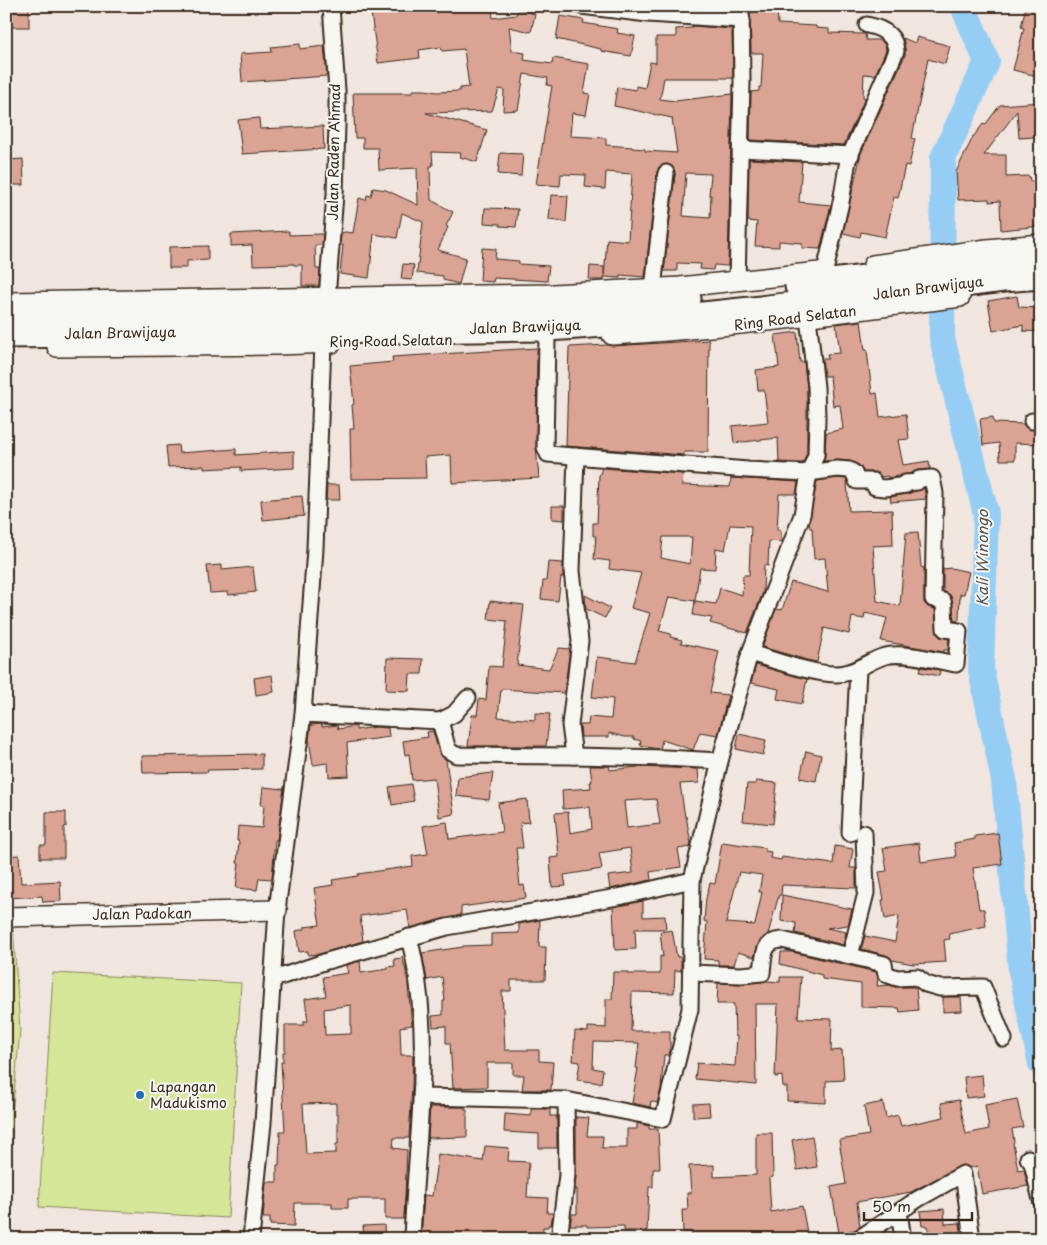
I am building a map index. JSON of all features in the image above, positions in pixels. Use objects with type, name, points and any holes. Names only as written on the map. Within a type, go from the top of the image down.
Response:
[{"type":"highway","name":"Jalan Brawijaya","points":[[6,335],[277,338],[564,327],[700,316],[861,288],[997,270],[1041,257]]},
{"type":"highway","name":"Jalan Brawijaya","points":[[997,270],[1041,276]]},
{"type":"highway","name":"Jalan Brawijaya","points":[[6,315],[511,308],[656,302],[717,296],[861,288]]},
{"type":"street","name":"Jalan Raden Ahmad","points":[[327,298],[334,212],[337,123],[337,91],[331,6]]},
{"type":"street","points":[[581,6],[648,14],[742,13],[741,149],[737,280]]},
{"type":"street","points":[[825,271],[851,155],[896,51],[893,38],[881,29],[866,25]]},
{"type":"street","points":[[741,149],[851,155]]},
{"type":"street","points":[[653,289],[666,174]]},
{"type":"street","points":[[6,302],[553,294],[680,288],[825,271],[861,288],[997,270],[1041,244]]},
{"type":"street","points":[[997,270],[1041,288]]},
{"type":"street","name":"Ring Road Selatan","points":[[6,347],[277,338],[323,343],[547,339],[681,331],[808,318],[861,288]]},
{"type":"street","points":[[422,1097],[566,1100],[663,1119],[690,1009],[692,880],[720,761],[750,653],[802,515],[809,473],[816,455],[817,417],[813,352],[808,318]]},
{"type":"street","points":[[547,339],[545,448],[547,453],[551,455],[809,473],[837,468],[854,473],[857,481],[873,481],[875,487],[885,488],[906,485],[905,483],[917,482],[919,479],[932,478],[935,493],[934,599],[943,601],[945,629],[959,631],[956,664],[892,654],[878,658],[846,674],[835,674],[819,672],[750,653]]},
{"type":"street","points":[[251,1239],[263,1123],[277,910],[303,714],[315,549],[323,343]]},
{"type":"street","points":[[574,756],[570,725],[580,641],[572,571],[576,456]]},
{"type":"street","points":[[850,956],[866,893],[857,833],[858,669]]},
{"type":"street","points":[[303,714],[440,721],[454,714],[468,698]]},
{"type":"street","points":[[440,721],[448,750],[456,755],[574,756],[720,761]]},
{"type":"street","points":[[274,978],[447,927],[623,896],[692,880]]},
{"type":"street","name":"Jalan Padokan","points":[[6,917],[277,910]]},
{"type":"street","points":[[409,937],[421,999],[422,1097],[414,1184],[412,1239]]},
{"type":"street","points":[[691,973],[741,975],[762,973],[765,948],[776,940],[782,940],[884,964],[886,974],[896,978],[917,977],[926,984],[940,988],[983,986],[1004,1039]]},
{"type":"street","points":[[559,1239],[567,1175],[566,1100]]},
{"type":"street","points":[[1028,1158],[1032,1162],[1041,1200]]},
{"type":"street","points":[[858,1239],[918,1199],[963,1174],[972,1239]]},
{"type":"street","points":[[899,1212],[903,1239]]},
{"type":"green space","points":[[6,927],[13,927],[20,1030],[6,1180]]},
{"type":"green space","name":"Lapangan Madukismo","points":[[53,973],[241,983],[228,1218],[39,1207]]},
{"type":"building","points":[[6,6],[29,6],[29,27],[6,27]]},
{"type":"building","points":[[370,6],[448,6],[449,10],[492,6],[493,18],[516,15],[518,9],[535,14],[531,32],[509,27],[512,51],[525,53],[524,60],[552,64],[553,58],[589,64],[584,93],[590,94],[586,115],[572,113],[570,136],[606,138],[606,145],[645,149],[645,151],[677,153],[672,118],[614,106],[617,87],[636,90],[636,86],[645,88],[650,62],[656,63],[656,37],[676,37],[676,29],[692,28],[692,26],[732,29],[733,78],[664,78],[660,99],[675,101],[732,94],[728,266],[714,265],[713,270],[700,269],[701,264],[677,263],[677,271],[664,271],[675,174],[672,166],[667,164],[659,167],[657,172],[645,277],[620,275],[620,278],[604,277],[607,239],[628,241],[632,174],[606,172],[605,189],[585,187],[586,175],[561,174],[560,186],[536,184],[552,86],[547,85],[548,78],[524,74],[518,110],[503,111],[504,90],[499,89],[492,111],[426,113],[487,130],[477,162],[460,157],[461,153],[432,152],[433,166],[430,166],[431,200],[453,212],[438,250],[466,258],[459,284],[443,280],[443,276],[417,273],[423,222],[402,213],[397,238],[374,234],[369,278],[340,274],[343,245],[340,245],[341,233],[353,233],[359,198],[366,200],[367,195],[371,196],[373,188],[386,190],[418,205],[417,168],[379,170],[378,148],[363,148],[363,138],[355,138],[353,93],[412,93],[412,90],[460,91],[460,88],[469,87],[464,49],[442,51],[441,47],[419,50],[420,58],[378,63]],"holes":[[[686,173],[711,174],[709,195],[711,195],[710,218],[683,216]]]},
{"type":"building","points":[[732,6],[732,10],[692,7]]},
{"type":"building","points":[[750,6],[777,6],[778,24],[816,26],[816,28],[829,29],[829,33],[865,34],[866,40],[881,40],[885,45],[886,50],[875,75],[864,74],[863,97],[865,98],[844,145],[750,140],[751,92],[759,91],[759,87],[761,87],[763,53],[751,53]]},
{"type":"building","points":[[1026,6],[1041,6],[1041,77],[1013,70],[1024,28],[1021,27]]},
{"type":"building","points":[[560,16],[584,20],[583,23],[618,29],[617,33],[635,36],[631,56],[601,51],[601,49],[556,39]]},
{"type":"building","points":[[917,37],[950,46],[945,64],[928,59],[912,138],[915,139],[909,166],[905,165],[898,198],[894,197],[885,237],[861,232],[860,237],[843,233],[861,153],[905,55],[903,38],[915,43]]},
{"type":"building","points":[[300,44],[300,49],[324,46],[327,76],[242,82],[240,54],[272,52],[271,47]]},
{"type":"building","points":[[1041,102],[1041,120],[1034,121],[1035,137],[1019,138],[1017,111],[984,155],[1006,155],[1006,177],[1029,176],[1030,181],[1041,181],[1041,226],[1001,230],[1000,201],[989,202],[989,199],[958,200],[956,172],[973,137],[1000,105]]},
{"type":"building","points":[[259,118],[260,129],[323,126],[324,149],[242,154],[238,120]]},
{"type":"building","points":[[500,153],[523,154],[521,176],[498,174]]},
{"type":"building","points":[[23,159],[24,185],[6,185],[6,160]]},
{"type":"building","points":[[749,159],[802,162],[799,202],[831,205],[820,249],[802,248],[802,243],[779,241],[779,247],[755,246],[757,222],[748,221]]},
{"type":"building","points":[[551,195],[568,196],[566,222],[549,220]]},
{"type":"building","points":[[485,208],[518,209],[516,227],[484,223]]},
{"type":"building","points":[[289,231],[289,235],[323,234],[322,245],[315,245],[316,269],[320,269],[319,286],[302,286],[302,265],[253,265],[252,245],[231,246],[231,234]]},
{"type":"building","points":[[208,246],[208,260],[187,261],[187,268],[169,268],[169,247]]},
{"type":"building","points":[[482,248],[496,249],[495,259],[519,261],[519,264],[549,266],[547,281],[494,278],[493,282],[480,281]]},
{"type":"building","points":[[403,264],[414,265],[412,280],[401,279]]},
{"type":"building","points":[[590,266],[604,267],[604,280],[589,280]]},
{"type":"building","points":[[1017,296],[1019,307],[1041,308],[1041,332],[1023,331],[1023,325],[993,331],[988,301]]},
{"type":"building","points":[[861,321],[865,350],[867,350],[872,394],[877,393],[880,417],[906,414],[909,439],[898,440],[903,465],[929,461],[930,469],[918,470],[888,478],[888,476],[881,477],[874,472],[864,472],[859,465],[850,461],[824,461],[826,433],[843,429],[840,405],[833,406],[830,376],[824,376],[822,359],[828,359],[827,354],[840,353],[836,324]]},
{"type":"building","points":[[797,332],[800,362],[804,362],[807,388],[807,453],[803,463],[779,462],[778,438],[734,443],[732,426],[768,422],[764,390],[758,390],[756,370],[779,367],[775,335]]},
{"type":"building","points":[[709,340],[708,452],[684,452],[684,455],[566,446],[569,347]]},
{"type":"building","points":[[537,348],[536,447],[539,478],[452,483],[451,455],[425,457],[426,478],[351,479],[350,429],[354,429],[352,405],[354,404],[350,366],[393,362],[392,357]]},
{"type":"building","points":[[993,417],[994,423],[1023,424],[1028,429],[1041,430],[1041,444],[1015,443],[1015,460],[1000,460],[999,443],[983,445],[980,419]]},
{"type":"building","points":[[178,445],[179,453],[236,449],[236,455],[294,451],[294,468],[241,471],[241,467],[204,469],[204,466],[168,467],[166,446]]},
{"type":"building","points":[[602,468],[683,474],[682,485],[730,487],[731,478],[798,482],[796,494],[779,494],[777,530],[781,530],[781,542],[769,541],[768,566],[764,565],[763,592],[747,633],[710,623],[712,618],[693,615],[695,601],[669,597],[659,631],[671,634],[670,637],[682,640],[681,643],[719,651],[710,693],[728,695],[718,735],[700,732],[693,750],[662,740],[660,749],[652,748],[640,745],[641,741],[634,739],[634,737],[609,733],[609,737],[581,737],[580,725],[588,725],[589,717],[611,719],[613,699],[592,697],[597,657],[635,662],[650,613],[631,608],[641,573],[609,569],[610,561],[594,559],[596,536],[593,536],[593,523],[597,523],[599,476]],"holes":[[[730,525],[751,526],[749,575],[743,575],[742,595],[720,588],[716,604],[695,601],[700,568],[715,569],[716,548],[725,550]],[[663,537],[692,537],[690,564],[661,558]]]},
{"type":"building","points":[[837,478],[846,479],[847,481],[849,511],[892,510],[893,545],[873,546],[877,601],[900,606],[906,533],[918,532],[921,567],[924,568],[924,603],[928,607],[935,609],[937,633],[940,637],[949,639],[948,650],[944,650],[944,652],[881,641],[887,618],[865,613],[864,619],[852,617],[849,634],[824,628],[817,662],[762,647],[776,609],[782,610],[791,582],[828,592],[825,558],[814,559],[812,528],[810,528],[809,522],[817,481]]},
{"type":"building","points":[[327,485],[339,485],[340,500],[326,500]]},
{"type":"building","points":[[924,488],[926,499],[891,502],[890,497]]},
{"type":"building","points":[[302,496],[304,516],[263,520],[261,500]]},
{"type":"building","points":[[552,506],[564,506],[564,520],[552,519]]},
{"type":"building","points":[[548,562],[563,563],[563,577],[561,577],[558,601],[541,599],[543,581],[546,581]]},
{"type":"building","points":[[222,565],[222,570],[253,567],[256,592],[228,595],[228,592],[210,593],[207,566]]},
{"type":"building","points":[[951,568],[969,572],[964,594],[960,594],[959,619],[957,621],[954,621],[952,598],[943,591],[943,569]]},
{"type":"building","points":[[585,595],[610,608],[605,618],[586,609]]},
{"type":"building","points":[[490,601],[524,605],[517,665],[549,669],[559,648],[570,649],[564,693],[501,689],[498,717],[535,720],[535,713],[550,714],[546,746],[468,746],[472,715],[477,715],[479,699],[486,700],[489,666],[502,667],[507,621],[488,619]]},
{"type":"building","points":[[387,658],[423,659],[422,674],[410,674],[409,691],[386,690]]},
{"type":"building","points":[[756,665],[807,679],[802,704],[777,699],[779,689],[751,683]]},
{"type":"building","points":[[921,667],[940,670],[939,676],[920,672]]},
{"type":"building","points":[[272,675],[274,692],[256,695],[254,678]]},
{"type":"building","points":[[322,724],[322,727],[337,725],[338,729],[356,726],[356,730],[375,727],[388,728],[389,737],[347,743],[349,776],[329,777],[328,763],[313,765],[309,739],[311,725]]},
{"type":"building","points":[[433,731],[439,752],[446,760],[454,814],[439,817],[434,778],[412,780],[409,754],[405,755],[403,741],[428,737],[427,732]]},
{"type":"building","points":[[739,734],[766,740],[763,755],[736,749]]},
{"type":"building","points":[[806,751],[821,755],[816,781],[800,778]]},
{"type":"building","points":[[262,754],[262,769],[143,773],[142,756]]},
{"type":"building","points":[[590,766],[609,766],[610,770],[637,767],[698,769],[699,783],[680,784],[691,844],[690,847],[678,849],[681,867],[650,872],[651,880],[610,889],[608,876],[633,873],[630,848],[599,853],[602,869],[564,875],[566,886],[552,887],[550,858],[559,857],[555,813],[568,812],[570,833],[592,829],[590,807],[563,809],[562,790],[591,788],[590,782],[592,782]],"holes":[[[656,799],[660,824],[627,828],[624,801]]]},
{"type":"building","points":[[493,773],[489,800],[456,796],[458,777]]},
{"type":"building","points":[[756,781],[777,783],[773,824],[743,821],[747,784],[756,784]]},
{"type":"building","points":[[411,784],[414,801],[392,805],[389,787]]},
{"type":"building","points":[[263,787],[284,789],[277,840],[275,840],[272,879],[259,878],[257,890],[236,888],[239,863],[237,863],[238,826],[262,828],[264,805],[261,805]]},
{"type":"building","points":[[527,799],[529,822],[520,823],[523,848],[516,848],[520,886],[524,885],[526,898],[461,907],[461,915],[410,928],[407,910],[360,916],[363,941],[320,954],[308,955],[308,951],[299,952],[296,931],[305,929],[304,927],[320,925],[314,888],[333,885],[332,880],[358,876],[358,874],[413,866],[412,856],[428,854],[423,826],[447,822],[449,839],[502,832],[498,803]]},
{"type":"building","points":[[46,812],[66,812],[64,858],[40,858],[40,845],[46,845]]},
{"type":"building","points":[[998,833],[1002,864],[973,868],[979,909],[984,909],[986,926],[949,934],[950,939],[944,940],[946,962],[913,964],[892,960],[886,955],[861,949],[865,936],[895,942],[899,916],[885,919],[882,900],[884,900],[879,872],[887,871],[883,848],[919,843],[921,862],[956,857],[954,843],[975,839],[975,836]]},
{"type":"building","points":[[722,842],[765,848],[765,851],[771,852],[770,858],[781,860],[782,857],[833,864],[835,846],[853,849],[850,868],[856,868],[856,888],[782,885],[781,895],[779,895],[768,934],[759,942],[754,957],[738,952],[734,965],[718,965],[718,960],[704,959],[707,922],[704,921],[706,898],[710,883],[715,884]],"holes":[[[739,872],[762,875],[759,892],[762,892],[755,925],[726,923]]]},
{"type":"building","points":[[19,855],[21,883],[60,881],[61,901],[43,902],[42,896],[6,898],[6,856]]},
{"type":"building","points":[[782,895],[852,909],[848,925],[827,928],[846,932],[843,945],[795,933],[796,923],[781,921]]},
{"type":"building","points":[[643,901],[643,917],[665,916],[666,929],[635,929],[636,949],[615,950],[613,907]]},
{"type":"building","points":[[540,920],[539,947],[546,947],[545,980],[511,980],[511,991],[502,991],[505,1050],[539,1050],[539,1061],[553,1062],[551,1090],[522,1090],[524,1075],[513,1075],[513,1063],[487,1063],[487,1087],[453,1088],[450,1043],[446,1043],[446,1026],[433,1027],[432,1016],[443,1015],[443,1001],[445,1001],[442,977],[427,980],[422,953],[463,946],[491,945],[491,934],[519,933],[519,924]]},
{"type":"building","points":[[672,930],[677,957],[681,957],[681,971],[675,970],[674,993],[632,992],[631,1031],[670,1031],[670,1051],[669,1055],[664,1055],[661,1089],[657,1103],[651,1101],[650,1107],[632,1103],[638,1068],[636,1068],[639,1043],[594,1042],[593,1068],[603,1070],[601,1083],[577,1080],[580,1062],[573,1061],[575,1031],[588,1032],[588,1027],[606,1028],[606,999],[612,999],[613,972],[660,974],[660,956],[663,957],[660,932]]},
{"type":"building","points":[[781,952],[792,952],[876,972],[878,978],[877,986],[914,987],[916,988],[918,1010],[900,1012],[899,1008],[861,1007],[861,984],[822,979],[822,975],[780,964]]},
{"type":"building","points":[[403,958],[407,976],[412,1025],[400,1027],[401,1055],[413,1055],[409,1138],[394,1138],[393,1148],[407,1150],[404,1219],[385,1219],[385,1199],[348,1199],[348,1208],[332,1208],[332,1203],[295,1203],[294,1226],[270,1225],[270,1218],[263,1218],[266,1182],[277,1182],[280,1131],[285,1131],[281,1062],[283,1062],[283,1052],[285,1052],[285,1025],[304,1025],[304,1021],[308,1021],[305,999],[326,996],[323,977],[348,973],[346,965],[360,961],[361,973],[388,969],[387,967],[395,966],[394,959]],"holes":[[[351,1005],[351,1034],[325,1035],[324,1009]],[[336,1103],[336,1113],[338,1113],[338,1144],[336,1144],[336,1153],[306,1154],[303,1104]]]},
{"type":"building","points":[[780,977],[801,977],[798,1018],[832,1019],[831,1051],[842,1050],[844,1080],[826,1081],[826,1103],[787,1101],[787,1087],[783,1087],[782,1076],[775,1077],[778,1004],[755,1004],[756,1085],[695,1079],[697,1063],[735,1066],[737,1036],[735,1036],[734,1004],[717,1004],[718,983],[780,982]]},
{"type":"building","points":[[943,997],[961,997],[962,1011],[943,1012]]},
{"type":"building","points":[[982,1075],[984,1096],[966,1098],[964,1077]]},
{"type":"building","points":[[1017,1099],[1023,1127],[1012,1129],[1013,1143],[1018,1170],[1024,1169],[1028,1186],[982,1194],[977,1166],[970,1168],[962,1165],[911,1192],[857,1202],[860,1227],[839,1233],[831,1187],[846,1184],[839,1140],[869,1135],[864,1106],[883,1102],[886,1118],[898,1115],[901,1126],[944,1117],[941,1103],[959,1100],[966,1134],[989,1129],[985,1105]]},
{"type":"building","points":[[709,1103],[710,1116],[693,1117],[693,1104]]},
{"type":"building","points":[[430,1107],[465,1107],[465,1110],[467,1110],[467,1137],[428,1138]]},
{"type":"building","points":[[531,1109],[550,1109],[550,1116],[557,1116],[557,1148],[539,1148],[539,1134],[504,1132],[505,1114],[531,1116]]},
{"type":"building","points":[[576,1117],[589,1118],[587,1136],[603,1136],[602,1148],[627,1148],[627,1129],[637,1129],[637,1123],[649,1126],[649,1129],[658,1129],[660,1169],[653,1169],[653,1187],[649,1187],[647,1231],[624,1231],[624,1226],[587,1227],[587,1225],[570,1225],[572,1214],[577,1214],[577,1189],[575,1189]]},
{"type":"building","points":[[756,1133],[772,1133],[773,1177],[769,1178],[771,1212],[802,1206],[808,1238],[692,1239],[691,1232],[683,1232],[682,1210],[688,1210],[687,1193],[691,1193],[689,1166],[714,1165],[714,1177],[756,1175]]},
{"type":"building","points":[[812,1136],[817,1167],[797,1170],[792,1140]]},
{"type":"building","points":[[485,1146],[509,1148],[508,1161],[529,1162],[527,1197],[548,1198],[547,1213],[553,1213],[551,1225],[543,1227],[542,1239],[421,1239],[424,1195],[432,1196],[438,1154],[483,1161]]},
{"type":"building","points":[[944,1209],[945,1224],[960,1223],[962,1238],[929,1239],[928,1226],[922,1226],[920,1211]]},
{"type":"building","points":[[384,1225],[385,1239],[364,1239],[363,1226]]},
{"type":"waterway","name":"Kali Winongo","points":[[963,6],[987,62],[943,158],[942,338],[986,514],[981,670],[1004,780],[1021,971],[1041,1064]]},
{"type":"place","name":"Lapangan Madukismo","points":[[140,1095]]}]
